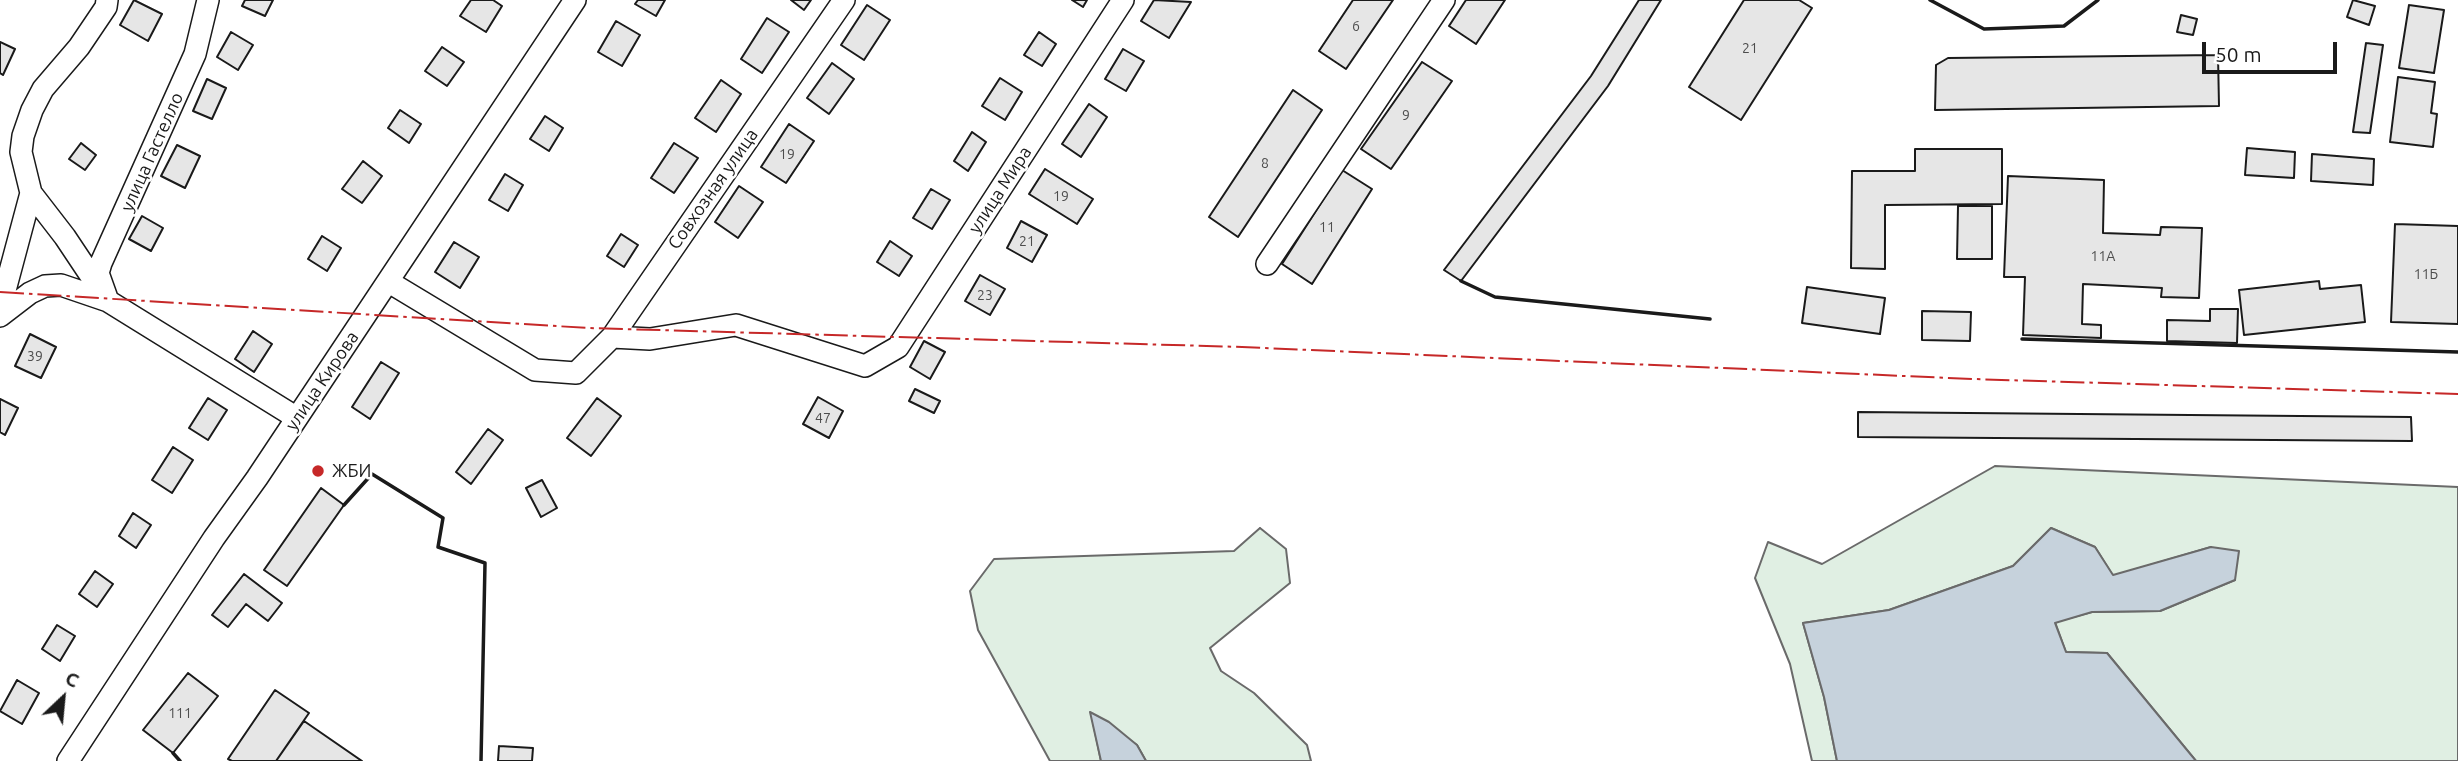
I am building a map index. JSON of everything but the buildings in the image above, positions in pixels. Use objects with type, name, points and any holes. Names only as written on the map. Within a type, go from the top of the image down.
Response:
[{"type":"street","name":"улица Гастелло","points":[[108,301],[98,273],[101,263],[195,54],[208,0]]},
{"type":"street","name":"улица Кирова","points":[[68,761],[214,538],[575,0]]},
{"type":"street","name":"Совхозная улица","points":[[388,282],[535,370],[576,373],[612,337],[844,0]]},
{"type":"street","name":"улица Мира","points":[[612,337],[650,339],[736,325],[865,366],[898,347],[1123,0]]},
{"type":"street","points":[[1267,264],[1444,0]]},
{"type":"street","points":[[108,301],[65,237],[31,193],[21,152],[23,136],[32,110],[43,89],[79,47],[109,2]]},
{"type":"street","points":[[0,309],[31,193]]},
{"type":"street","points":[[0,316],[30,293],[45,286],[61,285],[108,301],[297,418]]},
{"type":"green space","points":[[1995,466],[2458,487],[2458,761],[2196,761],[2107,653],[2066,652],[2055,622],[2092,612],[2160,611],[2235,580],[2211,547],[2113,576],[2095,547],[2051,528],[2013,566],[1889,610],[1803,623],[1824,697],[1837,761],[1812,761],[1790,664],[1755,578],[1768,542],[1822,564]]},
{"type":"green space","points":[[1260,528],[1286,549],[1290,583],[1210,648],[1221,671],[1254,693],[1307,745],[1311,761],[1146,761],[1137,745],[1091,713],[1101,761],[1050,761],[978,630],[970,591],[994,559],[1234,551]]},
{"type":"shaded area","points":[[2051,528],[2095,547],[2113,575],[2211,547],[2239,551],[2235,580],[2160,611],[2092,612],[2055,623],[2066,652],[2107,653],[2196,761],[1837,761],[1824,697],[1803,623],[1889,610],[2013,566]]},
{"type":"shaded area","points":[[1090,712],[1109,722],[1137,745],[1146,761],[1101,761]]},
{"type":"wall","points":[[1930,0],[1984,29],[2064,26],[2098,0]]},
{"type":"wall","points":[[1461,281],[1495,297],[1710,319]]},
{"type":"wall","points":[[2022,339],[2458,352]]},
{"type":"wall","points":[[344,505],[372,474],[443,518],[438,547],[485,563],[481,761]]},
{"type":"wall","points":[[173,753],[180,761]]},
{"type":"power","points":[[0,292],[588,328],[1242,347],[1973,379],[2458,394]]},
{"type":"place","name":"ЖБИ","points":[[318,471]]}]
